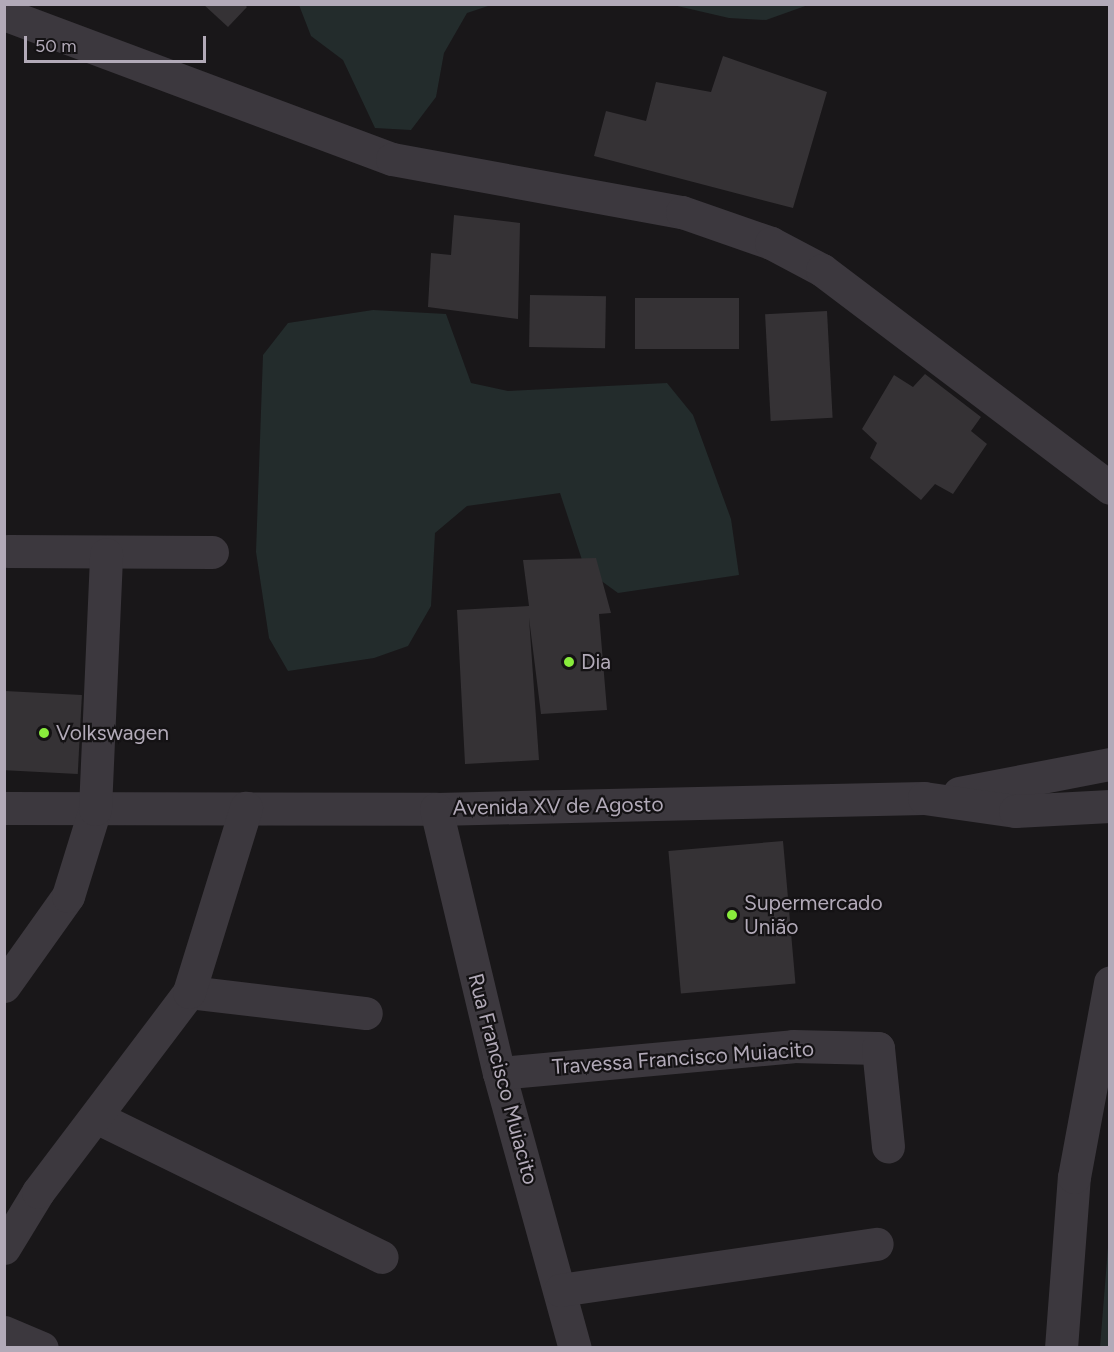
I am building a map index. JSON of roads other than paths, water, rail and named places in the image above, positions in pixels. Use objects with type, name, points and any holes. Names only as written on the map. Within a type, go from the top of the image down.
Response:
[{"type":"street","points":[[4,14],[392,159],[682,212],[771,243],[822,270],[1110,488]]},
{"type":"street","points":[[8,551],[106,554],[212,552]]},
{"type":"street","points":[[4,986],[68,896],[96,810],[106,554]]},
{"type":"street","points":[[924,798],[1110,764]]},
{"type":"street","name":"Avenida XV de Agosto","points":[[4,808],[436,809],[924,798],[1015,811],[1110,806]]},
{"type":"street","points":[[4,1248],[38,1192],[189,992],[246,808]]},
{"type":"street","name":"Rua Francisco Muiacito","points":[[436,809],[499,1073],[575,1347]]},
{"type":"street","points":[[1061,1347],[1074,1177],[1110,982]]},
{"type":"street","points":[[189,992],[366,1013]]},
{"type":"street","name":"Travessa Francisco Muiacito","points":[[499,1073],[793,1046],[878,1048],[888,1146]]},
{"type":"street","points":[[96,1117],[382,1257]]},
{"type":"street","points":[[560,1290],[877,1244]]},
{"type":"street","points":[[4,1332],[42,1347]]},
{"type":"place","name":"Dia","points":[[569,662]]},
{"type":"place","name":"Volkswagen","points":[[44,733]]},
{"type":"place","name":"Supermercado União","points":[[732,915]]}]
